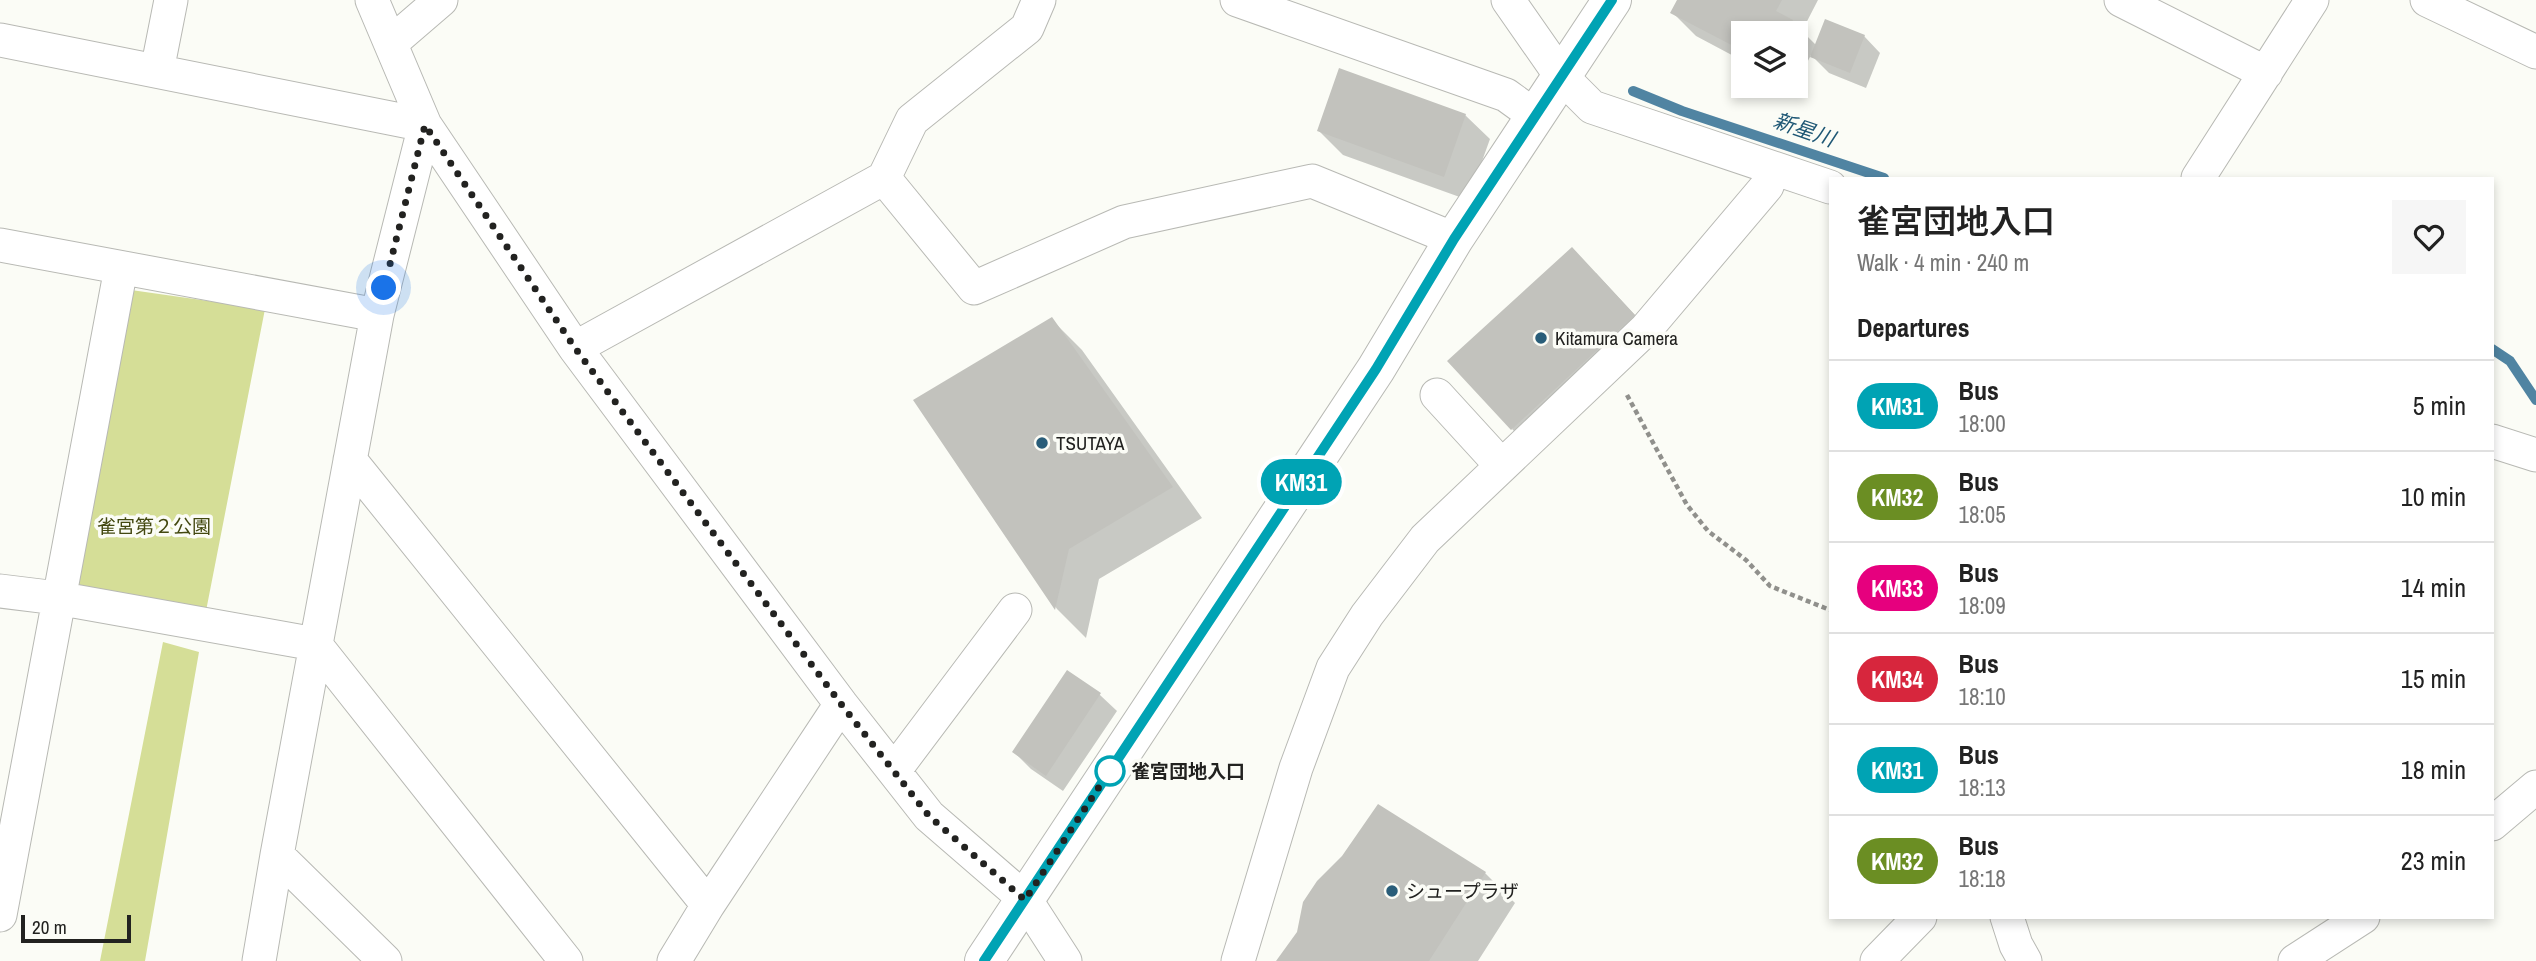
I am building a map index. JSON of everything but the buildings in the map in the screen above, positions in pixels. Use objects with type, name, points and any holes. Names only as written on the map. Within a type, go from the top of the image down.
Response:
[{"type":"street","points":[[158,71],[171,0]]},
{"type":"street","points":[[372,0],[425,125],[575,348],[841,704],[929,816],[1025,900],[1065,961]]},
{"type":"street","points":[[391,43],[441,0]]},
{"type":"street","points":[[575,348],[884,178],[912,120],[1027,28],[1039,0]]},
{"type":"street","points":[[1237,0],[1506,95],[1535,116]]},
{"type":"street","points":[[1508,0],[1561,76],[1592,107],[1772,170],[1829,187]]},
{"type":"street","points":[[984,961],[1376,369],[1454,239],[1612,0]]},
{"type":"street","points":[[2121,0],[2266,74]]},
{"type":"street","points":[[2199,177],[2312,0]]},
{"type":"street","points":[[2427,0],[2536,52]]},
{"type":"street","points":[[0,40],[425,125]]},
{"type":"street","points":[[259,961],[377,315],[425,125]]},
{"type":"street","points":[[1238,961],[1296,768],[1333,668],[1367,615],[1426,539],[1646,329],[1767,186],[1772,170]]},
{"type":"street","points":[[884,178],[974,288],[1124,222],[1312,181],[1454,239]]},
{"type":"street","points":[[0,245],[377,315]]},
{"type":"street","points":[[0,915],[57,598],[121,268]]},
{"type":"street","points":[[1437,396],[1501,466]]},
{"type":"street","points":[[2494,442],[2536,454]]},
{"type":"street","points":[[351,460],[708,905]]},
{"type":"street","points":[[0,591],[57,598],[315,644],[566,961]]},
{"type":"street","points":[[894,771],[1015,610]]},
{"type":"street","points":[[674,961],[841,704]]},
{"type":"street","points":[[2494,822],[2536,787]]},
{"type":"street","points":[[277,855],[385,961]]},
{"type":"street","points":[[1877,961],[1918,919]]},
{"type":"street","points":[[2008,919],[2016,945],[2025,961]]},
{"type":"street","points":[[2295,961],[2360,919]]},
{"type":"path","points":[[1610,363],[1688,505],[1708,531],[1746,559],[1770,586],[1829,610]]},
{"type":"green space","name":"雀宮第２公園","points":[[131,290],[265,309],[206,611],[73,585]]},
{"type":"green space","points":[[163,642],[199,652],[145,961],[100,961]]},
{"type":"waterway","name":"新星川","points":[[1633,91],[1682,111],[1881,177]]},
{"type":"waterway","name":"新星川","points":[[2494,350],[2510,361],[2536,400]]},
{"type":"bus line","name":"KM31","points":[[984,961],[1376,369],[1454,239],[1612,0]]},
{"type":"place","name":"Kitamura Camera","points":[[1541,338]]},
{"type":"place","name":"TSUTAYA","points":[[1042,443]]},
{"type":"place","name":"雀宮団地入口","points":[[1110,771]]},
{"type":"place","name":"シュープラザ","points":[[1392,891]]},
{"type":"route","points":[[384,288],[425,125],[575,348],[841,704],[929,816],[1025,900],[1116,761],[1110,771]]}]
